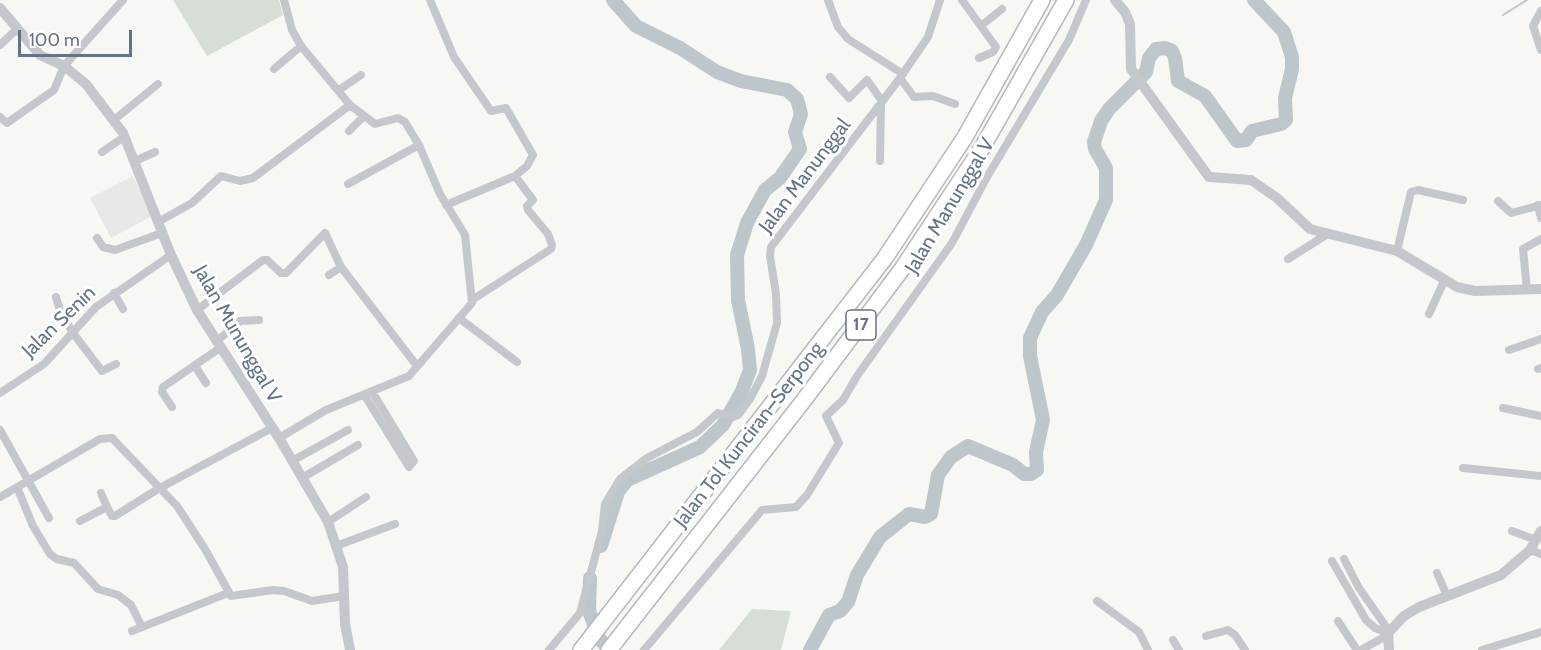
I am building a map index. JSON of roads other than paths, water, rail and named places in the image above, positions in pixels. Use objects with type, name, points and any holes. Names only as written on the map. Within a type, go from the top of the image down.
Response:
[{"type":"highway","name":"Jalan Tol Kunciran–Serpong","points":[[581,650],[885,258],[965,137],[1042,0]]},
{"type":"highway","name":"Jalan Tol Kunciran–Serpong","points":[[609,650],[903,269],[982,148],[1066,0]]},
{"type":"street","points":[[0,117],[7,123],[50,93],[57,86],[64,66],[123,0]]},
{"type":"street","points":[[279,438],[326,410],[409,376],[469,309],[472,300],[468,245],[446,205],[419,145],[401,119],[375,124],[350,105],[301,46],[292,30],[284,0]]},
{"type":"street","points":[[430,0],[454,57],[491,111],[506,108],[533,153],[532,161],[515,176],[446,205]]},
{"type":"street","points":[[828,0],[838,27],[848,39],[902,76],[914,97],[933,96],[955,104]]},
{"type":"street","name":"Jalan Manunggal","points":[[549,650],[580,613],[602,531],[605,504],[611,490],[633,467],[697,432],[714,416],[722,413],[733,417],[741,413],[755,391],[775,335],[776,294],[770,256],[771,247],[902,76],[928,37],[940,0]]},
{"type":"street","points":[[962,0],[982,25],[996,48],[980,58]]},
{"type":"street","name":"Jalan Manunggal V","points":[[644,650],[762,510],[796,507],[807,495],[839,442],[826,416],[843,400],[857,376],[952,243],[987,177],[1069,40],[1086,0]]},
{"type":"street","points":[[1115,0],[1125,12],[1130,24],[1131,69],[1205,173],[1215,178],[1246,178],[1256,182],[1277,198],[1303,225],[1326,235],[1397,251],[1444,281],[1475,291],[1541,289]]},
{"type":"street","points":[[982,25],[1002,9]]},
{"type":"street","points":[[1541,10],[1533,26],[1541,50]]},
{"type":"street","name":"Jalan Mununggal V","points":[[2,15],[40,55],[64,66],[86,84],[124,137],[171,255],[197,310],[279,438],[328,522],[342,567],[345,624],[350,650]]},
{"type":"street","points":[[0,45],[17,29]]},
{"type":"street","points":[[274,69],[301,46]]},
{"type":"street","points":[[339,90],[361,75]]},
{"type":"street","points":[[830,77],[849,98],[867,80],[881,101],[880,161]]},
{"type":"street","points":[[114,120],[158,84]]},
{"type":"street","points":[[158,222],[192,202],[221,176],[240,181],[253,178],[350,105]]},
{"type":"street","points":[[349,131],[364,116]]},
{"type":"street","points":[[102,152],[124,137]]},
{"type":"street","points":[[348,184],[419,145]]},
{"type":"street","points":[[135,161],[155,152]]},
{"type":"street","points":[[472,300],[551,249],[548,234],[528,210],[532,200],[515,176]]},
{"type":"street","points":[[1397,251],[1412,192],[1418,190],[1463,200]]},
{"type":"street","points":[[1498,201],[1511,213],[1540,205],[1541,218]]},
{"type":"street","points":[[97,238],[103,247],[115,250],[162,233]]},
{"type":"street","points":[[197,310],[263,260],[267,260],[281,273],[286,273],[325,233],[341,267],[417,366]]},
{"type":"street","points":[[1288,259],[1326,235]]},
{"type":"street","points":[[1527,290],[1523,249],[1541,239]]},
{"type":"street","name":"Jalan Senin","points":[[0,393],[44,364],[114,293],[171,255]]},
{"type":"street","points":[[329,275],[341,267]]},
{"type":"street","points":[[1429,315],[1444,281]]},
{"type":"street","points":[[114,293],[123,309]]},
{"type":"street","points":[[56,297],[61,314],[102,371],[116,364]]},
{"type":"street","points":[[459,318],[516,362]]},
{"type":"street","points":[[172,407],[162,392],[163,387],[195,366],[240,321],[259,320]]},
{"type":"street","points":[[1509,350],[1541,339]]},
{"type":"street","points":[[195,366],[206,383]]},
{"type":"street","points":[[369,394],[414,461],[409,467],[369,394]]},
{"type":"street","points":[[1503,408],[1541,416]]},
{"type":"street","points":[[101,493],[112,516],[115,516],[158,489],[272,428]]},
{"type":"street","points":[[0,430],[49,518]]},
{"type":"street","points":[[292,461],[348,430]]},
{"type":"street","points":[[0,497],[100,439],[112,438],[158,489],[177,506],[228,593],[236,597],[273,590],[284,591],[312,601],[344,596]]},
{"type":"street","points":[[302,478],[358,445]]},
{"type":"street","points":[[1463,468],[1541,476]]},
{"type":"street","points":[[16,487],[33,526],[50,554],[57,559],[74,563],[98,589],[118,595],[131,605],[142,627]]},
{"type":"street","points":[[328,522],[366,497]]},
{"type":"street","points":[[80,521],[107,507]]},
{"type":"street","points":[[336,546],[395,524]]},
{"type":"street","points":[[1338,621],[1359,650],[1388,633],[1419,607],[1501,575],[1536,552],[1538,535],[1512,531]]},
{"type":"street","points":[[1344,559],[1359,588],[1388,633],[1389,650]]},
{"type":"street","points":[[1332,561],[1366,620],[1375,628],[1388,633]]},
{"type":"street","points":[[1437,573],[1447,596]]},
{"type":"street","points":[[132,631],[228,593]]},
{"type":"street","points":[[1097,601],[1138,632],[1148,650]]},
{"type":"street","points":[[1206,636],[1228,630],[1245,650]]},
{"type":"street","points":[[1482,650],[1541,632]]},
{"type":"street","points":[[1173,640],[1179,650]]},
{"type":"waterway","points":[[601,546],[618,492],[627,480],[700,447],[723,425],[742,391],[750,370],[738,300],[737,255],[747,223],[765,190],[780,178],[800,149],[795,132],[801,114],[797,99],[787,90],[741,81],[717,72],[680,48],[636,26],[613,0]]},
{"type":"waterway","points":[[810,650],[829,615],[840,611],[848,602],[857,575],[880,537],[909,514],[925,517],[931,514],[938,475],[951,457],[968,446],[1013,465],[1024,474],[1031,474],[1037,470],[1036,452],[1043,420],[1030,356],[1030,338],[1042,312],[1057,295],[1086,245],[1106,200],[1106,168],[1095,149],[1094,142],[1101,121],[1109,109],[1146,72],[1149,58],[1156,49],[1165,48],[1172,51],[1178,81],[1205,96],[1237,141],[1246,140],[1252,131],[1281,124],[1286,120],[1285,98],[1292,69],[1292,57],[1284,32],[1254,0]]},
{"type":"waterway","points":[[1503,15],[1527,0]]},
{"type":"waterway","points":[[590,578],[589,611],[599,638],[609,650]]}]
